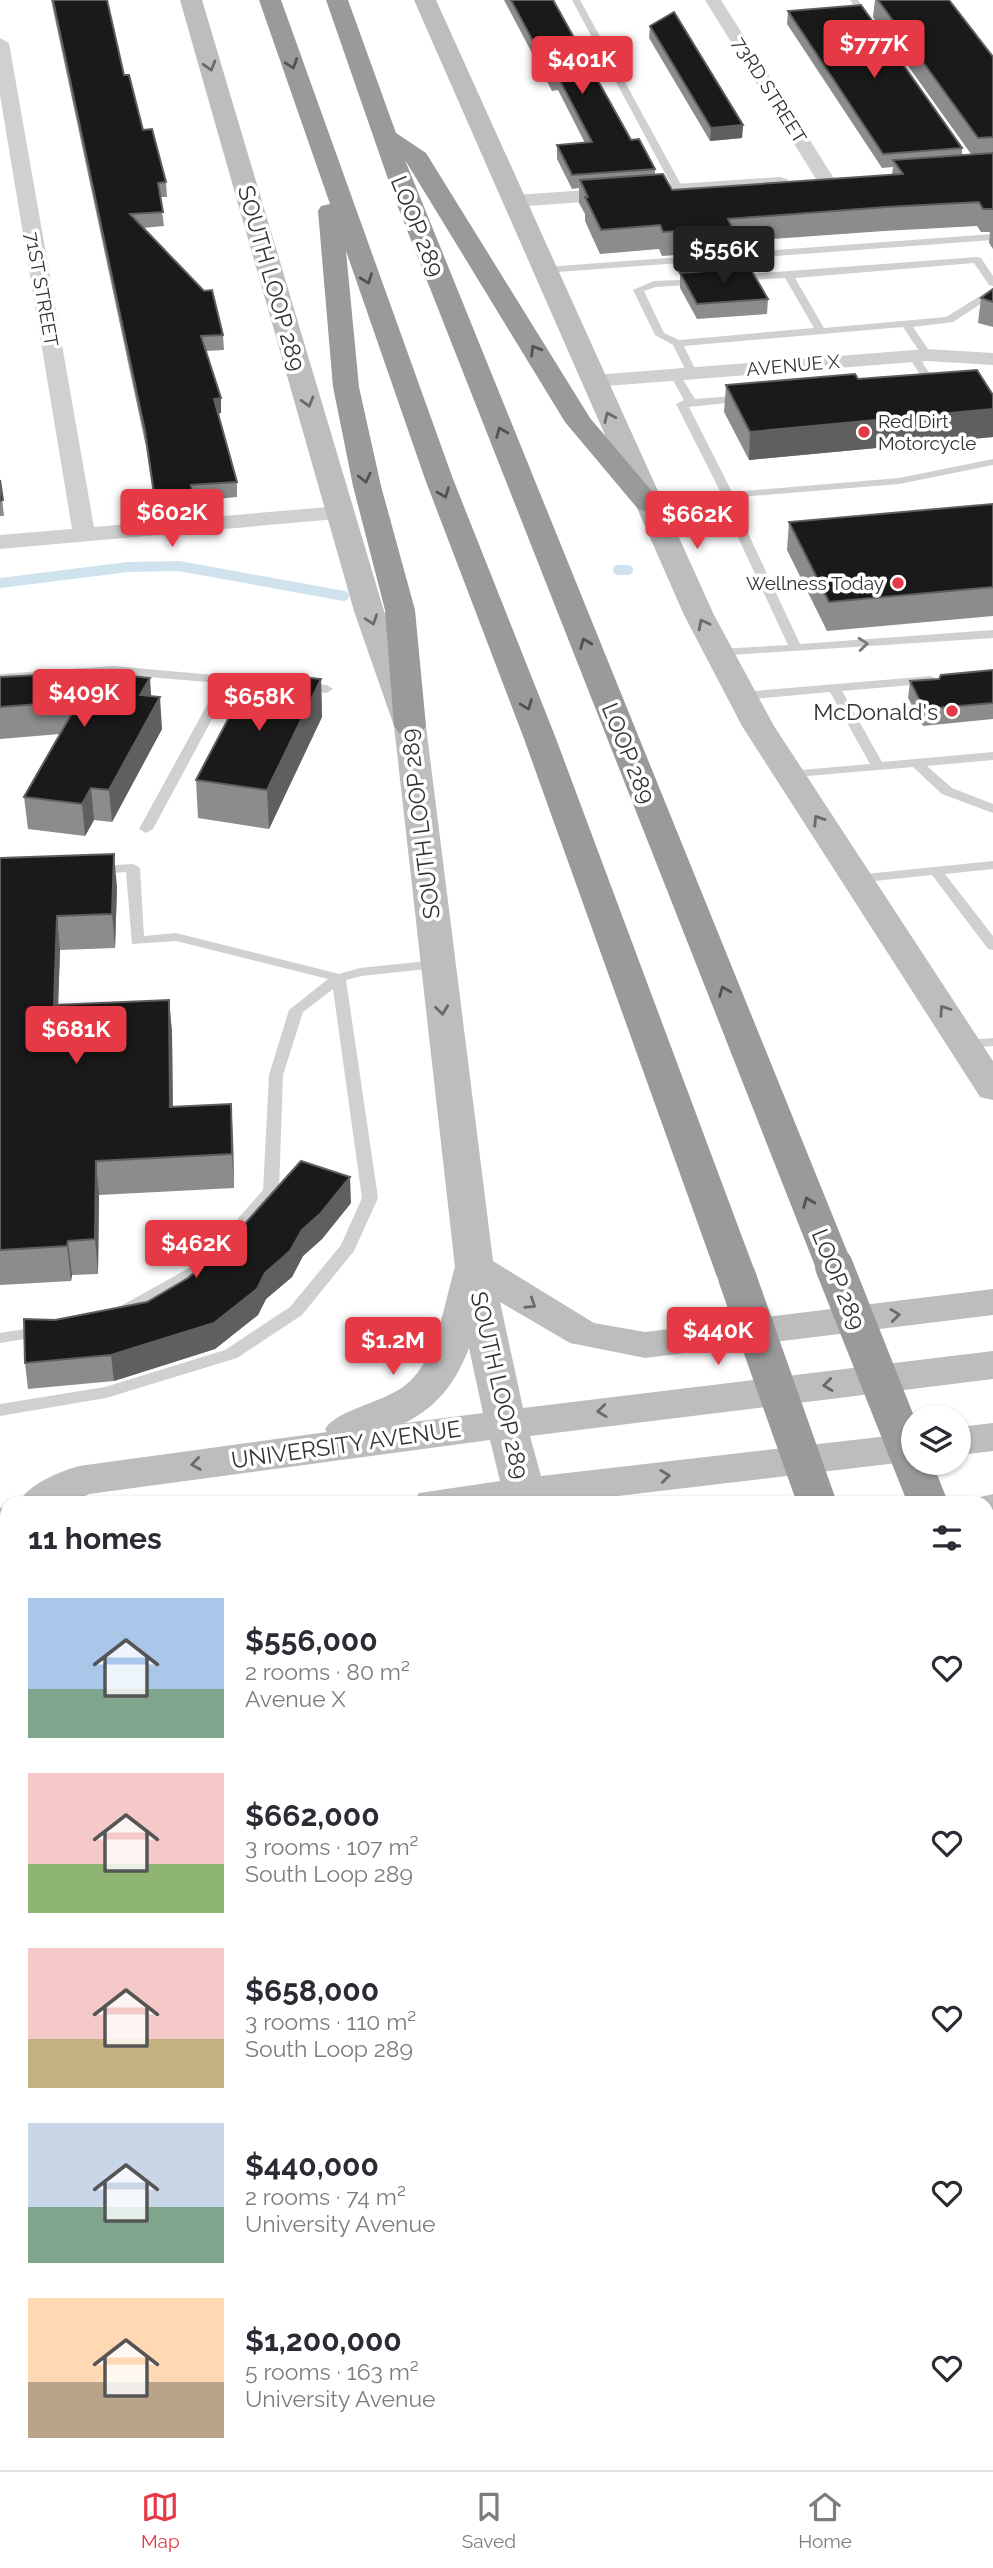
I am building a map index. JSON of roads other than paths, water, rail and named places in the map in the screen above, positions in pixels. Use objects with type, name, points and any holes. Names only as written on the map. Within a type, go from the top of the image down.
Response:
[{"type":"highway","points":[[270,0],[439,479],[539,736],[815,1496]]},
{"type":"highway","name":"LOOP 289","points":[[337,0],[382,135],[925,1496]]},
{"type":"highway","points":[[382,135],[418,158],[579,422],[648,503]]},
{"type":"highway","points":[[328,167],[336,303],[346,387],[367,486],[400,610],[410,726]]},
{"type":"main road","name":"SOUTH LOOP 289","points":[[191,0],[369,611],[410,726],[474,1267],[506,1423],[525,1496]]},
{"type":"main road","points":[[425,0],[648,503],[719,653],[789,775],[856,879],[980,1043],[993,1088]]},
{"type":"main road","points":[[280,1452],[408,1405],[432,1384],[450,1345],[474,1267],[552,1317],[584,1334],[645,1345],[993,1302]]},
{"type":"main road","name":"UNIVERSITY AVENUE","points":[[52,1496],[79,1481],[280,1452],[993,1365]]},
{"type":"main road","points":[[971,1440],[993,1437]]},
{"type":"main road","points":[[541,1496],[901,1449]]},
{"type":"street","name":"73RD STREET","points":[[679,190],[833,179],[713,0]]},
{"type":"street","name":"71ST STREET","points":[[0,43],[84,534]]},
{"type":"street","points":[[515,201],[679,190]]},
{"type":"street","name":"AVENUE X","points":[[594,381],[920,355],[993,359]]},
{"type":"street","points":[[0,542],[340,513]]},
{"type":"lane","points":[[576,0],[679,190]]},
{"type":"lane","points":[[854,0],[878,34]]},
{"type":"lane","points":[[545,270],[993,237]]},
{"type":"lane","points":[[721,279],[977,260],[993,283]]},
{"type":"lane","points":[[788,275],[821,331]]},
{"type":"lane","points":[[708,280],[654,284],[638,290],[660,335],[677,343],[949,320],[993,291]]},
{"type":"lane","points":[[906,324],[936,382],[917,383]]},
{"type":"lane","points":[[677,343],[691,403]]},
{"type":"lane","points":[[729,496],[682,404],[758,397]]},
{"type":"lane","points":[[648,503],[900,481],[993,463]]},
{"type":"lane","points":[[742,533],[795,647]]},
{"type":"lane","points":[[719,653],[993,634]]},
{"type":"lane","points":[[0,678],[113,670],[327,689]]},
{"type":"lane","points":[[146,829],[227,680]]},
{"type":"lane","points":[[742,696],[852,687],[884,693],[940,684]]},
{"type":"lane","points":[[834,689],[877,765]]},
{"type":"lane","points":[[789,775],[993,756]]},
{"type":"lane","points":[[915,762],[947,791],[993,809]]},
{"type":"lane","points":[[856,879],[993,865]]},
{"type":"lane","points":[[80,871],[133,868],[137,940],[176,937],[339,978]]},
{"type":"lane","points":[[935,870],[993,946]]},
{"type":"lane","points":[[108,1316],[121,1313],[206,1266],[271,1191],[276,1075],[296,1010],[339,978],[360,972],[437,964]]},
{"type":"lane","points":[[0,1410],[106,1392],[231,1354],[296,1311],[348,1247],[370,1198],[339,978]]},
{"type":"lane","points":[[0,1338],[58,1328]]},
{"type":"waterway","points":[[0,583],[128,567],[179,566],[344,596]]},
{"type":"waterway","points":[[618,570],[628,570]]},
{"type":"place","name":"Red Dirt Motorcycle","points":[[864,432]]},
{"type":"place","name":"Wellness Today","points":[[898,583]]},
{"type":"place","name":"McDonald's","points":[[952,711]]}]
